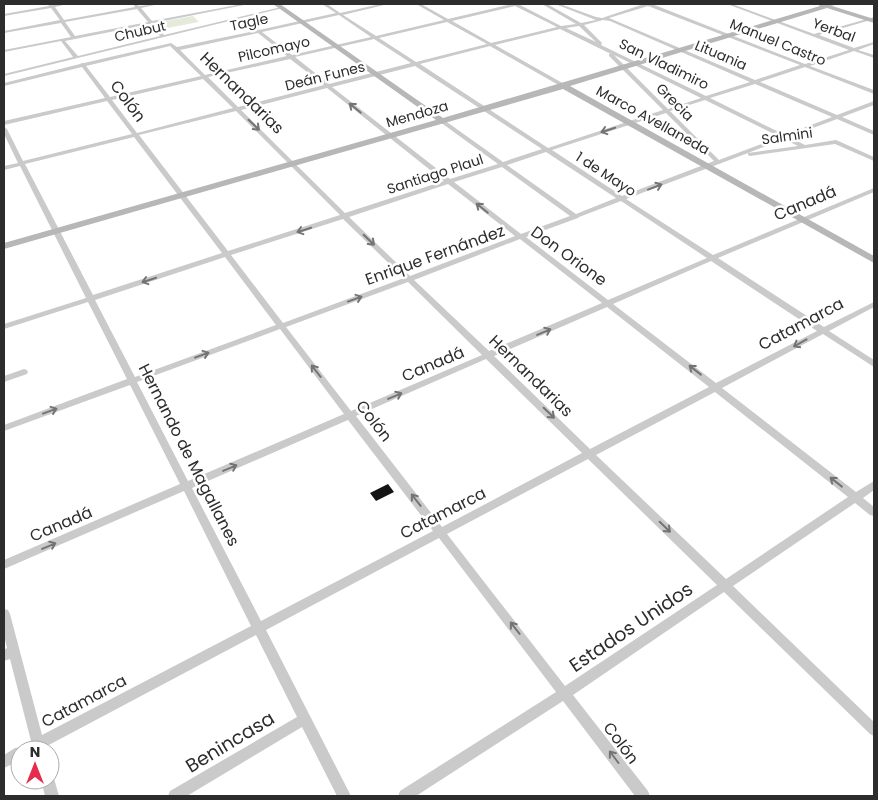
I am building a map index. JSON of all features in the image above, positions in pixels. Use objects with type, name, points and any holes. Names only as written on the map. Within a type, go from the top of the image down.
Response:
[{"type":"street","points":[[4,15],[51,5],[65,4]]},
{"type":"street","points":[[4,32],[136,6],[158,4]]},
{"type":"street","points":[[222,4],[243,18]]},
{"type":"street","points":[[4,51],[246,4]]},
{"type":"street","name":"1 de Mayo","points":[[324,4],[874,364]]},
{"type":"street","name":"Tagle","points":[[169,43],[259,31],[386,4]]},
{"type":"street","name":"Marco Avellaneda","points":[[418,4],[874,260]]},
{"type":"street","name":"Pilcomayo","points":[[4,123],[517,4]]},
{"type":"street","name":"San Vladimiro","points":[[517,4],[803,146]]},
{"type":"street","points":[[546,5],[556,4]]},
{"type":"street","name":"Lituania","points":[[556,4],[595,18],[611,20],[874,133]]},
{"type":"street","name":"Deán Funes","points":[[4,168],[561,27],[590,23],[648,4]]},
{"type":"street","name":"Manuel Castro","points":[[648,4],[874,92]]},
{"type":"street","name":"Yerbal","points":[[730,4],[874,57]]},
{"type":"street","points":[[820,4],[872,20]]},
{"type":"street","name":"Mendoza","points":[[4,246],[564,86],[837,4]]},
{"type":"street","points":[[51,5],[74,37]]},
{"type":"street","name":"Grecia","points":[[546,5],[580,24],[718,162]]},
{"type":"street","name":"Hernandarias","points":[[136,6],[169,43],[344,216],[874,730]]},
{"type":"street","points":[[279,6],[576,217]]},
{"type":"street","name":"Chubut","points":[[4,75],[169,43],[279,6]]},
{"type":"street","points":[[814,35],[872,20]]},
{"type":"street","name":"Don Orione","points":[[248,23],[390,136],[610,303],[874,512]]},
{"type":"street","name":"Colón","points":[[62,40],[643,796]]},
{"type":"street","name":"Chubut","points":[[4,84],[79,61],[169,43]]},
{"type":"street","name":"Santiago Plaul","points":[[4,326],[874,43]]},
{"type":"street","name":"Enrique Fernández","points":[[4,428],[622,200],[874,102]]},
{"type":"street","name":"Hernando de Magallanes","points":[[4,129],[20,164],[133,381],[344,796]]},
{"type":"street","name":"Salmini","points":[[740,154],[838,143],[874,159]]},
{"type":"street","name":"Canadá","points":[[4,565],[490,356],[712,258],[874,190]]},
{"type":"street","name":"Catamarca","points":[[52,740],[259,627],[591,455],[874,304]]},
{"type":"street","points":[[4,379],[24,372]]},
{"type":"street","name":"Estados Unidos","points":[[405,796],[565,693],[874,485]]},
{"type":"street","points":[[4,614],[8,653],[37,740]]},
{"type":"street","name":"Benincasa","points":[[175,796],[305,719]]},
{"type":"green space","points":[[193,16],[199,22],[162,29],[156,23]]},
{"type":"building","points":[[388,484],[394,492],[376,501],[370,493]]}]
